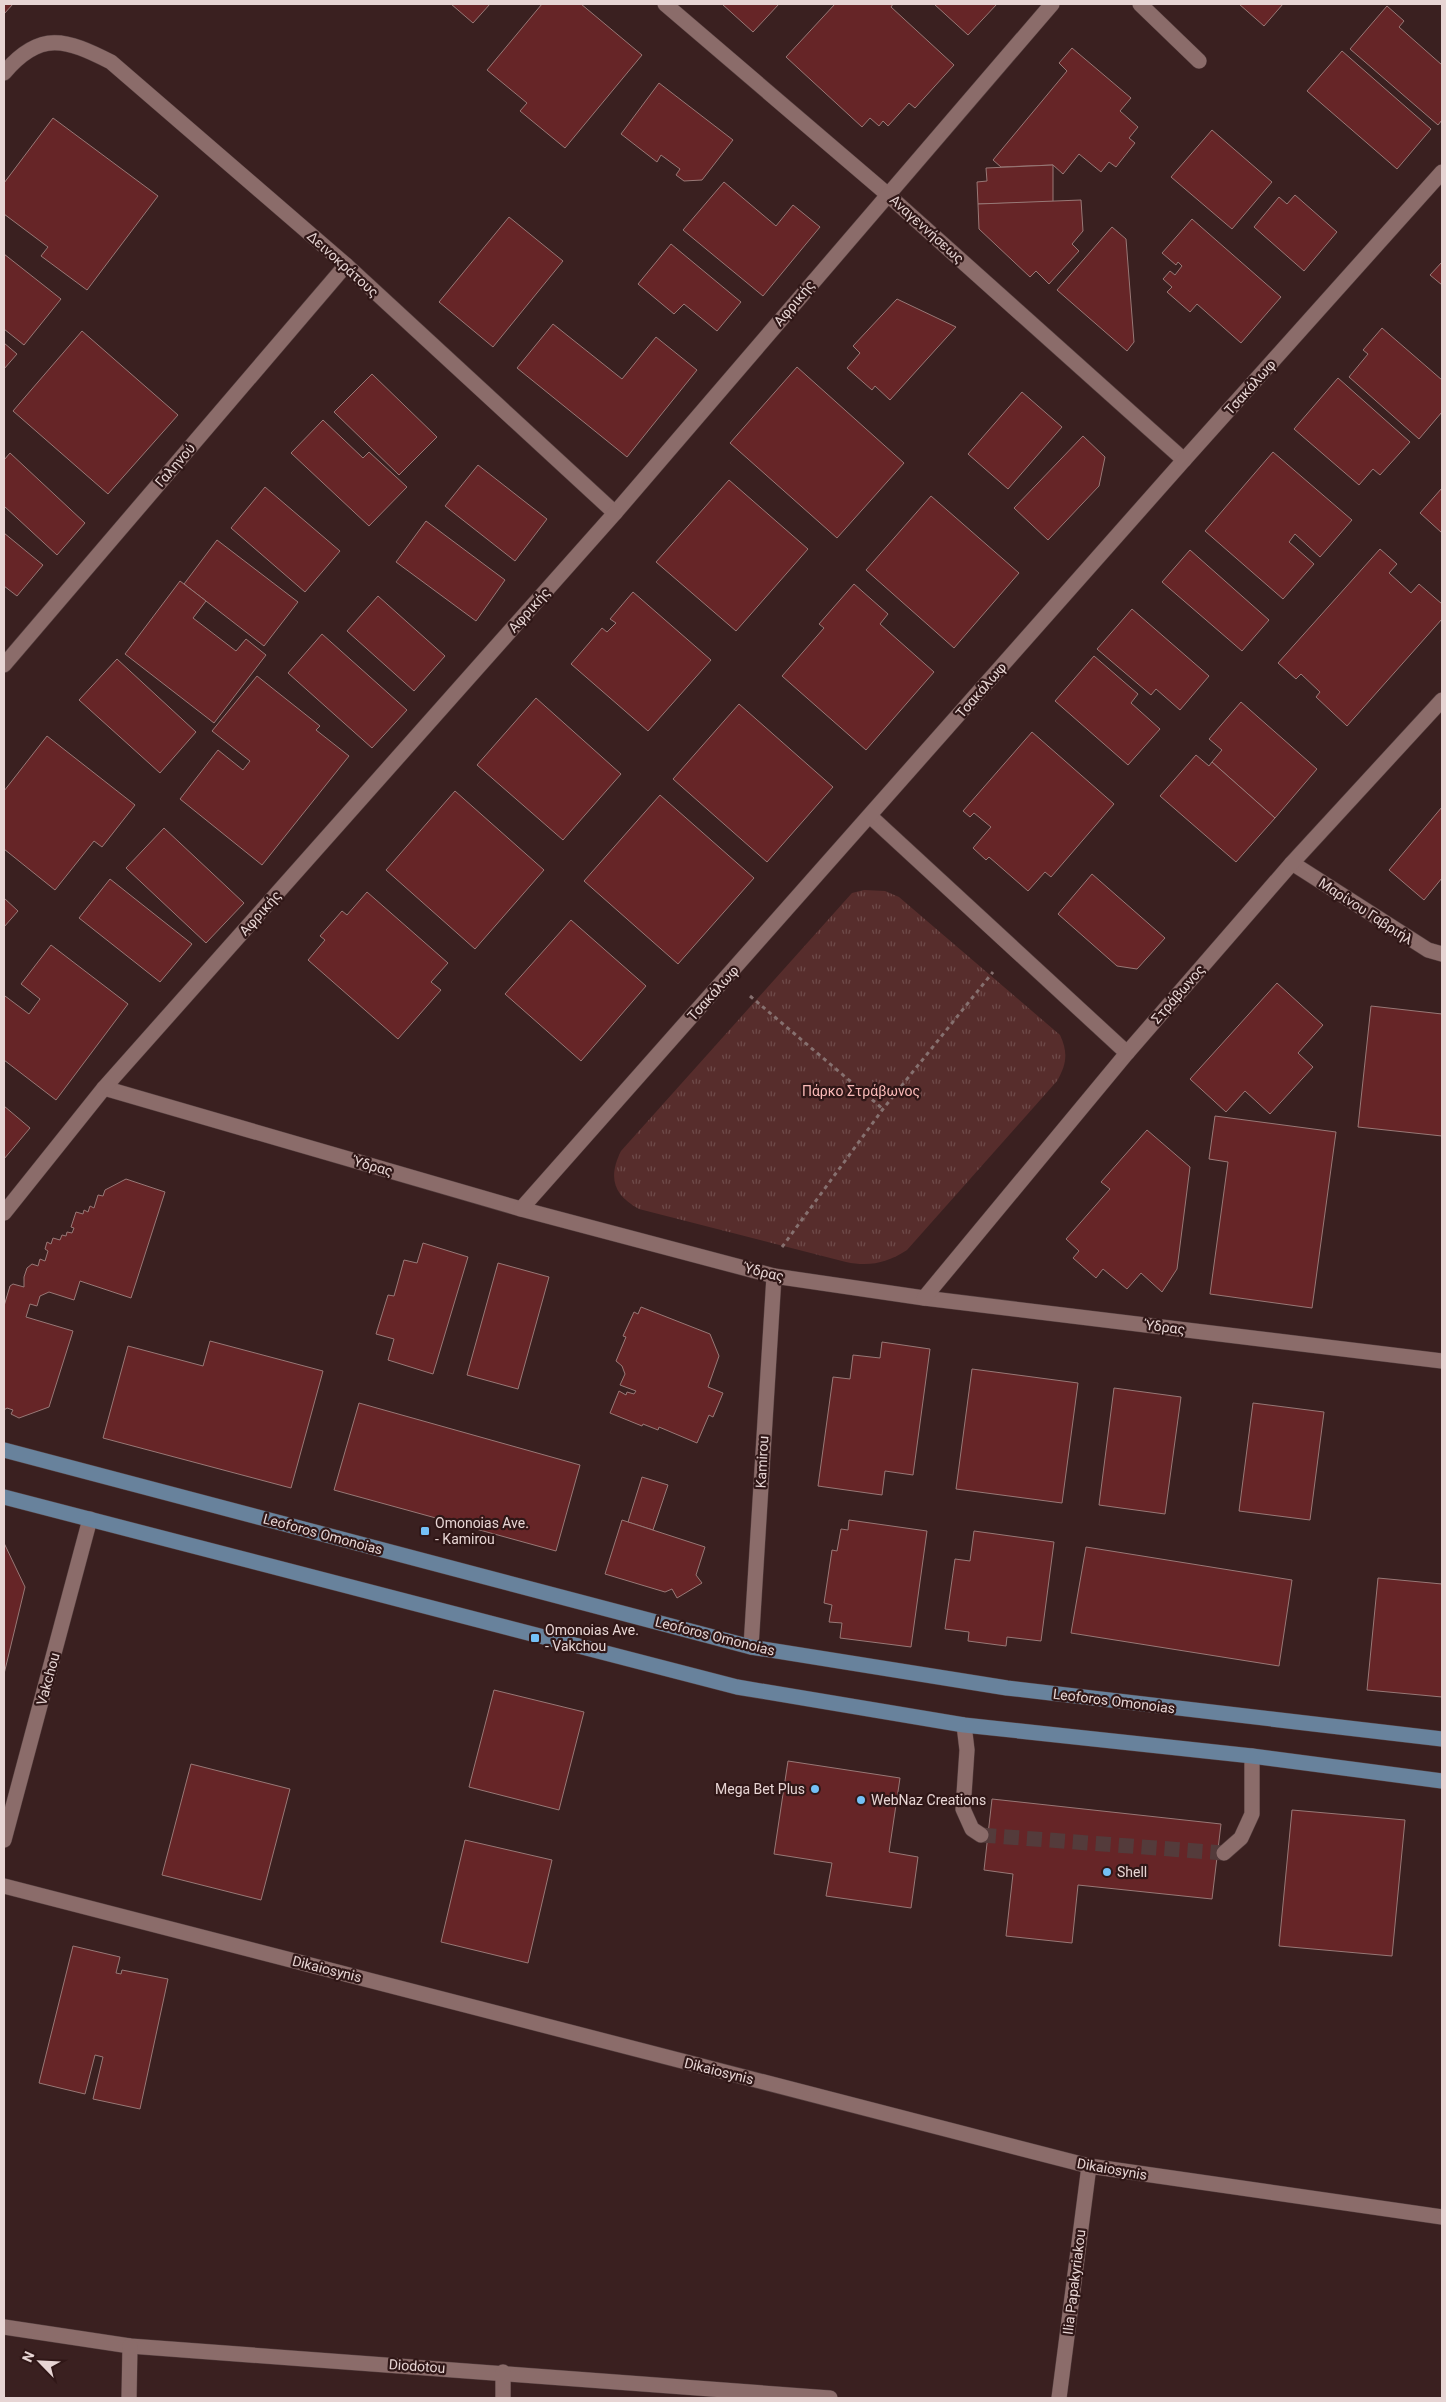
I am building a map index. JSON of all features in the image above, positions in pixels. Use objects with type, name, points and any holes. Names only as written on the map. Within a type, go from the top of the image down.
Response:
[{"type":"main road","name":"Leoforos Omonoias","points":[[4,1450],[751,1647],[1007,1688],[1442,1739]]},
{"type":"main road","points":[[4,1497],[737,1687],[964,1725],[1252,1756],[1442,1781]]},
{"type":"street","name":"Αναγεννήσεως","points":[[665,4],[887,194],[1184,460]]},
{"type":"street","name":"Αφρικής","points":[[4,1213],[104,1088],[616,513],[887,194],[1052,4]]},
{"type":"street","points":[[1140,4],[1199,61]]},
{"type":"street","name":"Δεινοκράτους","points":[[4,73],[31,47],[53,42],[83,48],[111,62],[346,265],[616,513]]},
{"type":"street","name":"Τσακάλωφ","points":[[522,1209],[1184,460],[1442,172]]},
{"type":"street","name":"Γαληνού","points":[[4,666],[346,265]]},
{"type":"street","name":"Στράβωνος","points":[[924,1298],[1127,1053],[1292,863],[1442,700]]},
{"type":"street","points":[[870,816],[1127,1053]]},
{"type":"street","name":"Μαρίνου Γαβριήλ","points":[[1292,863],[1428,950],[1442,954]]},
{"type":"street","name":"Ύδρας","points":[[104,1088],[522,1209],[774,1276],[924,1298],[1442,1361]]},
{"type":"street","name":"Kamirou","points":[[751,1647],[774,1276]]},
{"type":"street","name":"Vakchou","points":[[4,1840],[90,1519]]},
{"type":"street","points":[[964,1725],[967,1750],[963,1809],[972,1829],[981,1835]]},
{"type":"street","points":[[1224,1853],[1241,1838],[1252,1814],[1252,1756]]},
{"type":"street","name":"Dikaiosynis","points":[[4,1886],[1089,2166],[1442,2217]]},
{"type":"street","name":"Ilia Papakyriakou","points":[[1059,2398],[1089,2166]]},
{"type":"street","name":"Diodotou","points":[[4,2326],[130,2346],[503,2372],[830,2398]]},
{"type":"street","points":[[129,2398],[130,2346]]},
{"type":"street","points":[[502,2398],[503,2372]]},
{"type":"path","points":[[774,1276],[782,1247],[883,1109],[990,975],[1014,949]]},
{"type":"path","points":[[727,976],[883,1109]]},
{"type":"green space","name":"Πάρκο Στράβωνος","points":[[864,890],[885,891],[899,897],[1060,1035],[1065,1058],[1063,1069],[1057,1081],[907,1250],[885,1261],[870,1264],[846,1262],[639,1209],[630,1204],[623,1198],[615,1184],[615,1169],[621,1151],[852,893]]},
{"type":"building","points":[[4,4],[13,4],[4,14]]},
{"type":"building","points":[[451,4],[490,4],[473,23]]},
{"type":"building","points":[[542,4],[581,4],[642,55],[565,148],[520,111],[527,103],[487,70]]},
{"type":"building","points":[[722,4],[779,4],[753,32]]},
{"type":"building","points":[[835,4],[893,4],[891,7],[954,65],[915,108],[909,103],[888,126],[883,121],[879,126],[870,118],[862,127],[786,57]]},
{"type":"building","points":[[934,4],[997,4],[968,35]]},
{"type":"building","points":[[1239,4],[1283,4],[1264,26]]},
{"type":"building","points":[[1387,6],[1404,21],[1399,27],[1442,65],[1442,120],[1438,125],[1350,49]]},
{"type":"building","points":[[1072,48],[1131,98],[1120,111],[1138,127],[1129,138],[1135,143],[1116,167],[1109,162],[1101,172],[1079,154],[1063,174],[1053,165],[1001,167],[993,160],[1067,71],[1059,63]]},
{"type":"building","points":[[1342,51],[1431,129],[1397,169],[1307,91]]},
{"type":"building","points":[[659,83],[733,140],[702,180],[684,181],[676,175],[680,169],[661,155],[657,162],[621,134]]},
{"type":"building","points":[[53,118],[158,196],[87,290],[41,256],[48,247],[4,214],[4,183]]},
{"type":"building","points":[[1212,130],[1272,182],[1232,229],[1171,177]]},
{"type":"building","points":[[1053,165],[1053,202],[978,204],[977,182],[987,181],[986,168]]},
{"type":"building","points":[[724,182],[776,226],[793,205],[820,227],[763,296],[683,230]]},
{"type":"building","points":[[1295,195],[1337,232],[1304,271],[1254,227],[1279,197],[1287,204]]},
{"type":"building","points":[[1081,200],[1083,231],[1072,244],[1079,251],[1049,284],[1036,271],[1030,277],[979,229],[978,204]]},
{"type":"building","points":[[509,217],[563,261],[493,347],[439,302]]},
{"type":"building","points":[[1192,219],[1281,297],[1241,343],[1197,304],[1190,312],[1167,292],[1172,287],[1163,279],[1170,271],[1175,275],[1182,266],[1178,262],[1176,265],[1162,253]]},
{"type":"building","points":[[1112,227],[1126,239],[1134,342],[1127,351],[1057,290]]},
{"type":"building","points":[[671,244],[741,302],[717,331],[684,304],[674,314],[638,284]]},
{"type":"building","points":[[4,254],[61,299],[24,345],[4,329]]},
{"type":"building","points":[[1442,262],[1442,285],[1430,275]]},
{"type":"building","points":[[897,299],[956,327],[890,400],[875,386],[872,390],[847,368],[860,353],[853,346]]},
{"type":"building","points":[[553,324],[622,379],[656,337],[697,370],[627,457],[517,368]]},
{"type":"building","points":[[1382,328],[1442,380],[1442,412],[1419,439],[1349,377],[1368,354],[1363,350]]},
{"type":"building","points":[[82,331],[178,415],[108,494],[13,411]]},
{"type":"building","points":[[4,343],[17,354],[4,369]]},
{"type":"building","points":[[797,367],[904,463],[837,538],[730,443]]},
{"type":"building","points":[[372,374],[437,437],[399,475],[334,412]]},
{"type":"building","points":[[1338,378],[1410,442],[1380,475],[1373,469],[1359,485],[1294,429]]},
{"type":"building","points":[[1022,392],[1062,427],[1008,489],[968,454]]},
{"type":"building","points":[[323,420],[363,458],[369,452],[407,487],[369,526],[291,453]]},
{"type":"building","points":[[1083,436],[1105,457],[1099,486],[1048,540],[1014,508]]},
{"type":"building","points":[[1273,452],[1352,520],[1320,557],[1295,534],[1289,542],[1314,564],[1283,599],[1205,531]]},
{"type":"building","points":[[10,453],[85,523],[57,555],[4,506],[4,460]]},
{"type":"building","points":[[478,465],[547,519],[515,561],[445,506]]},
{"type":"building","points":[[729,480],[808,549],[736,631],[656,562]]},
{"type":"building","points":[[265,487],[340,551],[305,592],[231,528]]},
{"type":"building","points":[[1442,488],[1442,533],[1420,513]]},
{"type":"building","points":[[931,496],[1019,573],[954,648],[866,570]]},
{"type":"building","points":[[426,521],[505,580],[476,621],[396,562]]},
{"type":"building","points":[[4,533],[43,565],[17,596],[4,586]]},
{"type":"building","points":[[217,540],[298,602],[264,646],[184,584]]},
{"type":"building","points":[[1380,549],[1397,564],[1389,573],[1411,593],[1419,584],[1442,604],[1442,619],[1347,726],[1316,697],[1320,692],[1301,674],[1296,679],[1278,663]]},
{"type":"building","points":[[1190,550],[1269,620],[1242,651],[1162,582]]},
{"type":"building","points":[[180,581],[206,601],[193,618],[236,651],[246,639],[266,655],[214,723],[125,654]]},
{"type":"building","points":[[854,584],[888,614],[880,624],[934,672],[866,750],[782,676],[824,628],[819,624]]},
{"type":"building","points":[[633,592],[711,660],[648,731],[571,664],[602,628],[607,632],[616,623],[610,619]]},
{"type":"building","points":[[378,596],[445,656],[414,691],[347,631]]},
{"type":"building","points":[[1132,609],[1209,676],[1180,710],[1156,689],[1151,695],[1097,649]]},
{"type":"building","points":[[322,634],[407,710],[372,748],[288,673]]},
{"type":"building","points":[[1094,656],[1138,694],[1131,703],[1160,729],[1128,765],[1055,701]]},
{"type":"building","points":[[117,659],[196,732],[160,773],[79,700]]},
{"type":"building","points":[[257,676],[320,726],[316,730],[349,756],[262,865],[180,799],[218,750],[243,770],[250,761],[212,731]]},
{"type":"building","points":[[536,698],[621,774],[563,840],[477,765]]},
{"type":"building","points":[[1241,702],[1317,769],[1275,818],[1212,762],[1222,750],[1209,739]]},
{"type":"building","points":[[739,704],[833,787],[767,862],[673,779]]},
{"type":"building","points":[[1032,732],[1114,804],[1051,877],[1045,872],[1028,891],[989,857],[986,860],[973,848],[991,827],[974,813],[970,817],[963,811]]},
{"type":"building","points":[[47,736],[135,805],[102,847],[94,841],[55,890],[4,849],[4,791]]},
{"type":"building","points":[[1196,755],[1209,766],[1212,762],[1275,818],[1236,862],[1160,796]]},
{"type":"building","points":[[455,791],[544,870],[475,949],[386,870]]},
{"type":"building","points":[[660,795],[754,878],[678,964],[584,881]]},
{"type":"building","points":[[1442,807],[1442,878],[1424,900],[1389,870]]},
{"type":"building","points":[[164,828],[244,903],[206,943],[126,868]]},
{"type":"building","points":[[1092,874],[1165,938],[1137,969],[1117,966],[1058,914]]},
{"type":"building","points":[[110,879],[192,944],[160,982],[79,918]]},
{"type":"building","points":[[367,892],[448,963],[431,982],[441,990],[398,1039],[308,960],[325,940],[320,936],[342,911],[347,915]]},
{"type":"building","points":[[4,898],[18,911],[4,927]]},
{"type":"building","points":[[571,920],[646,986],[581,1061],[505,994]]},
{"type":"building","points":[[51,945],[128,1004],[56,1100],[4,1060],[5,996],[29,1014],[40,999],[21,984]]},
{"type":"building","points":[[1277,983],[1323,1025],[1298,1053],[1313,1067],[1270,1114],[1245,1091],[1226,1112],[1190,1079]]},
{"type":"building","points":[[1371,1006],[1442,1014],[1442,1136],[1358,1127]]},
{"type":"building","points":[[4,1106],[30,1128],[4,1159]]},
{"type":"building","points":[[1215,1116],[1336,1132],[1312,1308],[1210,1294],[1228,1162],[1209,1159]]},
{"type":"building","points":[[1147,1130],[1190,1167],[1177,1269],[1162,1292],[1141,1273],[1127,1289],[1103,1269],[1096,1278],[1073,1258],[1079,1251],[1066,1239],[1110,1189],[1101,1182]]},
{"type":"building","points":[[126,1179],[165,1192],[131,1298],[80,1281],[74,1300],[49,1292],[40,1296],[37,1306],[30,1304],[26,1317],[73,1331],[49,1407],[19,1418],[11,1414],[13,1410],[7,1408],[4,1410],[4,1306],[10,1286],[13,1284],[24,1287],[24,1277],[27,1268],[32,1264],[38,1266],[40,1259],[45,1261],[48,1251],[45,1249],[47,1242],[51,1244],[53,1238],[60,1240],[62,1235],[66,1236],[67,1232],[72,1233],[74,1228],[71,1227],[76,1212],[83,1214],[84,1210],[88,1212],[90,1206],[94,1208],[98,1195],[103,1196],[105,1190]]},
{"type":"building","points":[[423,1243],[468,1257],[433,1374],[388,1360],[394,1339],[376,1334],[388,1295],[394,1296],[404,1260],[417,1263]]},
{"type":"building","points":[[498,1263],[549,1277],[518,1389],[467,1375]]},
{"type":"building","points":[[641,1307],[710,1334],[719,1356],[708,1387],[723,1393],[713,1417],[709,1415],[697,1443],[659,1427],[658,1430],[643,1424],[642,1426],[610,1413],[619,1391],[626,1395],[627,1392],[634,1394],[636,1391],[620,1385],[625,1374],[622,1366],[616,1361],[626,1337],[623,1336],[634,1312],[638,1314]]},
{"type":"building","points":[[210,1341],[323,1371],[291,1488],[103,1438],[128,1346],[203,1366]]},
{"type":"building","points":[[882,1342],[930,1349],[913,1475],[885,1471],[882,1495],[818,1486],[833,1377],[850,1379],[853,1355],[880,1358]]},
{"type":"building","points":[[972,1369],[1078,1383],[1062,1503],[956,1489]]},
{"type":"building","points":[[1114,1388],[1181,1397],[1165,1514],[1099,1505]]},
{"type":"building","points":[[359,1403],[580,1465],[556,1551],[334,1490]]},
{"type":"building","points":[[1253,1403],[1324,1412],[1310,1520],[1239,1511]]},
{"type":"building","points":[[642,1477],[668,1485],[653,1530],[628,1522]]},
{"type":"building","points":[[622,1520],[705,1547],[696,1575],[702,1583],[677,1598],[672,1589],[665,1592],[605,1574]]},
{"type":"building","points":[[849,1520],[927,1531],[911,1647],[840,1638],[842,1623],[829,1622],[832,1605],[824,1603],[832,1550],[837,1551],[841,1529],[848,1530]]},
{"type":"building","points":[[974,1531],[1054,1542],[1041,1641],[1007,1637],[1006,1646],[968,1641],[969,1632],[945,1629],[955,1559],[970,1561]]},
{"type":"building","points":[[4,1543],[25,1587],[4,1674]]},
{"type":"building","points":[[1086,1547],[1292,1580],[1279,1666],[1071,1633]]},
{"type":"building","points":[[1378,1578],[1442,1584],[1442,1697],[1367,1690]]},
{"type":"building","points":[[494,1690],[584,1712],[559,1810],[469,1787]]},
{"type":"building","points":[[788,1761],[900,1778],[889,1852],[918,1857],[911,1908],[826,1896],[832,1863],[774,1854]]},
{"type":"building","points":[[191,1764],[290,1789],[261,1900],[162,1875]]},
{"type":"building","name":"Shell","points":[[992,1799],[1221,1824],[1212,1899],[1078,1885],[1072,1943],[1006,1936],[1013,1874],[984,1870]]},
{"type":"building","points":[[1292,1810],[1405,1820],[1392,1956],[1279,1946]]},
{"type":"building","points":[[465,1840],[552,1860],[528,1963],[441,1942]]},
{"type":"building","points":[[73,1946],[120,1957],[116,1973],[121,1974],[122,1970],[168,1979],[140,2109],[93,2099],[103,2057],[95,2055],[85,2094],[39,2083]]},
{"type":"tunnel","points":[[981,1835],[1224,1853]]},
{"type":"place","name":"Omonoias Ave. - Kamirou","points":[[425,1531]]},
{"type":"place","name":"Omonoias Ave. - Vakchou","points":[[535,1638]]},
{"type":"place","name":"Mega Bet Plus","points":[[815,1789]]},
{"type":"place","name":"WebNaz Creations","points":[[861,1800]]},
{"type":"place","name":"Shell","points":[[1107,1872]]}]
